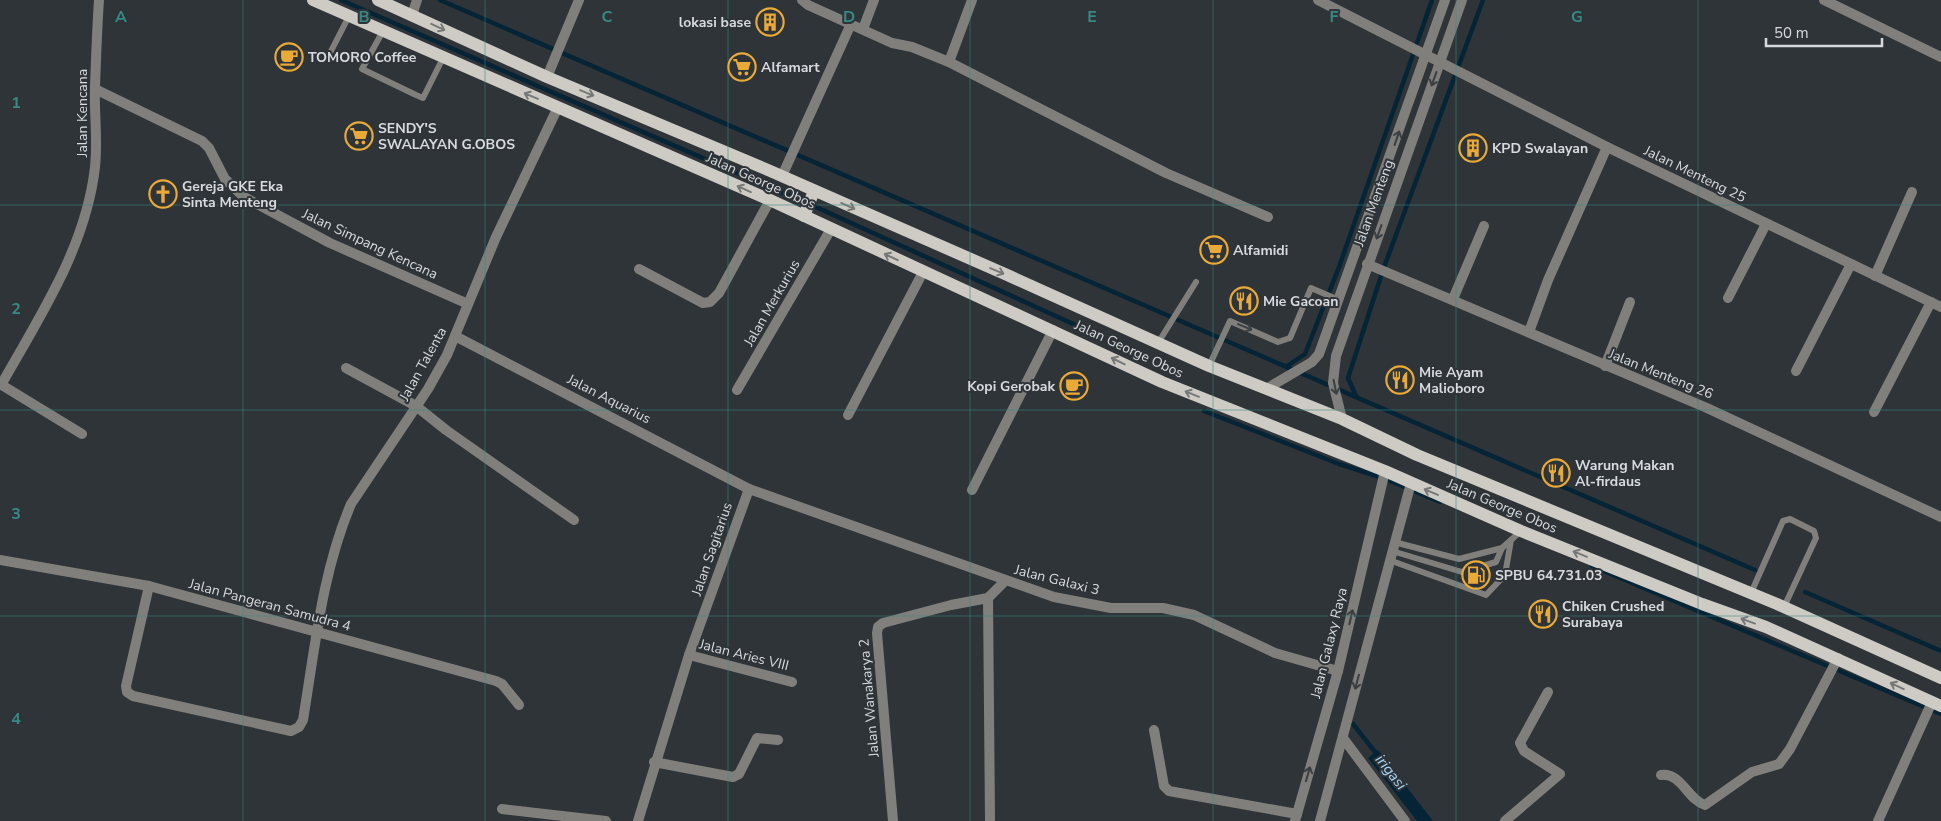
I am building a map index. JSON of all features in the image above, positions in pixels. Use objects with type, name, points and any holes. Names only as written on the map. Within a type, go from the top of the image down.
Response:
[{"type":"main road","name":"Jalan George Obos","points":[[313,0],[770,200],[1162,382],[1385,471],[1516,535],[1766,627],[1937,704]]},
{"type":"main road","name":"Jalan George Obos","points":[[378,0],[547,76],[782,176],[1209,366],[1342,419],[1416,455],[1784,607],[1941,678]]},
{"type":"main road","points":[[804,216],[814,191]]},
{"type":"street","name":"Jalan Kencana","points":[[0,384],[45,306],[81,230],[95,168],[97,144],[95,89],[99,0]]},
{"type":"street","points":[[412,15],[418,0]]},
{"type":"street","points":[[547,76],[579,0]]},
{"type":"street","points":[[802,0],[808,5],[892,43],[912,47],[948,62],[1166,172],[1268,217]]},
{"type":"street","points":[[863,29],[874,0]]},
{"type":"street","points":[[948,62],[972,0]]},
{"type":"street","name":"Jalan Menteng 25","points":[[1318,0],[1607,147],[1936,304]]},
{"type":"street","points":[[1266,389],[1312,362],[1319,354],[1445,0]]},
{"type":"street","name":"Jalan Menteng","points":[[1342,419],[1334,383],[1336,356],[1462,0]]},
{"type":"street","points":[[1824,0],[1941,57]]},
{"type":"street","points":[[782,176],[851,24]]},
{"type":"street","name":"Jalan Simpang Kencana","points":[[95,89],[202,141],[209,148],[225,179],[244,197],[330,243],[468,304]]},
{"type":"street","name":"Jalan Talenta","points":[[149,586],[126,686],[127,692],[133,696],[291,731],[299,727],[302,720],[335,544],[350,504],[428,389],[455,336],[504,220],[558,107]]},
{"type":"street","points":[[1529,332],[1548,280],[1607,147]]},
{"type":"street","points":[[1875,276],[1912,192]]},
{"type":"street","points":[[639,269],[703,303],[710,302],[719,293],[770,200]]},
{"type":"street","points":[[1728,298],[1766,224]]},
{"type":"street","points":[[1453,299],[1484,226]]},
{"type":"street","name":"Jalan Merkurius","points":[[737,390],[831,229]]},
{"type":"street","name":"Jalan Menteng 26","points":[[1367,264],[1707,408],[1941,517]]},
{"type":"street","points":[[1796,371],[1851,264]]},
{"type":"street","points":[[848,415],[923,272]]},
{"type":"street","points":[[1604,366],[1630,302]]},
{"type":"street","points":[[1874,412],[1936,304]]},
{"type":"street","points":[[972,490],[1053,330]]},
{"type":"street","name":"Jalan Aquarius","points":[[455,336],[749,489]]},
{"type":"street","points":[[346,368],[416,406],[446,430],[574,520]]},
{"type":"street","points":[[0,384],[82,434]]},
{"type":"street","name":"Jalan Galaxy Raya","points":[[1296,817],[1338,671],[1385,471]]},
{"type":"street","points":[[1320,821],[1411,483]]},
{"type":"street","points":[[749,489],[1005,581]]},
{"type":"street","name":"Jalan Sagitarius","points":[[638,821],[654,762],[689,655],[749,489]]},
{"type":"street","name":"Jalan Pangeran Samudra 4","points":[[0,560],[149,586],[496,681],[502,684],[519,705]]},
{"type":"street","name":"Jalan Galaxi 3","points":[[988,598],[1005,581],[1054,597],[1111,608],[1163,608],[1194,615],[1275,653],[1338,671]]},
{"type":"street","points":[[988,598],[990,821]]},
{"type":"street","name":"Jalan Wanakarya 2","points":[[893,821],[876,633],[878,627],[883,623],[951,605],[988,598]]},
{"type":"street","name":"Jalan Aries VIII","points":[[689,655],[792,682]]},
{"type":"street","points":[[1661,775],[1671,776],[1696,801],[1705,805],[1752,772],[1779,764],[1790,749],[1838,658]]},
{"type":"street","points":[[1505,821],[1560,774],[1524,751],[1520,743],[1548,692]]},
{"type":"street","points":[[1878,821],[1937,704]]},
{"type":"street","points":[[1154,730],[1164,786],[1169,791],[1296,817]]},
{"type":"street","points":[[654,762],[733,777],[739,774],[757,738],[778,740]]},
{"type":"street","points":[[1343,738],[1405,821]]},
{"type":"street","points":[[502,809],[606,821]]},
{"type":"lane","points":[[328,57],[349,16]]},
{"type":"lane","points":[[383,31],[362,70],[422,98],[443,58]]},
{"type":"lane","points":[[1158,343],[1196,282]]},
{"type":"lane","points":[[1209,366],[1230,321],[1278,342],[1284,342],[1290,338],[1310,288],[1339,300]]},
{"type":"lane","points":[[1751,593],[1783,520],[1790,519],[1814,531],[1816,538],[1784,607]]},
{"type":"lane","points":[[1392,551],[1462,572],[1496,562],[1502,548],[1516,535]]},
{"type":"lane","points":[[1392,551],[1486,595],[1505,575],[1516,535]]},
{"type":"lane","points":[[1392,551],[1460,559],[1502,548]]},
{"type":"water","points":[[1378,750],[1433,821],[1417,821],[1368,758]]},
{"type":"waterway","points":[[341,0],[799,200]]},
{"type":"waterway","points":[[440,0],[1755,570]]},
{"type":"waterway","points":[[1287,366],[1305,354],[1339,267],[1432,0]]},
{"type":"waterway","points":[[1356,396],[1348,378],[1383,270],[1483,0]]},
{"type":"waterway","points":[[816,207],[1102,337]]},
{"type":"waterway","points":[[1204,411],[1339,464],[1383,478],[1440,502]]},
{"type":"waterway","points":[[1592,566],[1941,714]]},
{"type":"waterway","points":[[1805,592],[1941,651]]},
{"type":"waterway","name":"irigasi","points":[[1353,724],[1379,757]]},
{"type":"place","name":"lokasi base","points":[[770,22]]},
{"type":"place","name":"TOMORO Coffee","points":[[289,57]]},
{"type":"place","name":"Alfamart","points":[[742,67]]},
{"type":"place","name":"SENDY'S SWALAYAN G.OBOS","points":[[359,136]]},
{"type":"place","name":"KPD Swalayan","points":[[1473,148]]},
{"type":"place","name":"Gereja GKE Eka Sinta Menteng","points":[[163,194]]},
{"type":"place","name":"Alfamidi","points":[[1214,250]]},
{"type":"place","name":"Mie Gacoan","points":[[1244,301]]},
{"type":"place","name":"Mie Ayam Malioboro","points":[[1400,380]]},
{"type":"place","name":"Kopi Gerobak","points":[[1074,386]]},
{"type":"place","name":"Warung Makan Al-firdaus","points":[[1556,473]]},
{"type":"place","name":"SPBU 64.731.03","points":[[1476,575]]},
{"type":"place","name":"Chiken Crushed Surabaya","points":[[1543,614]]}]
